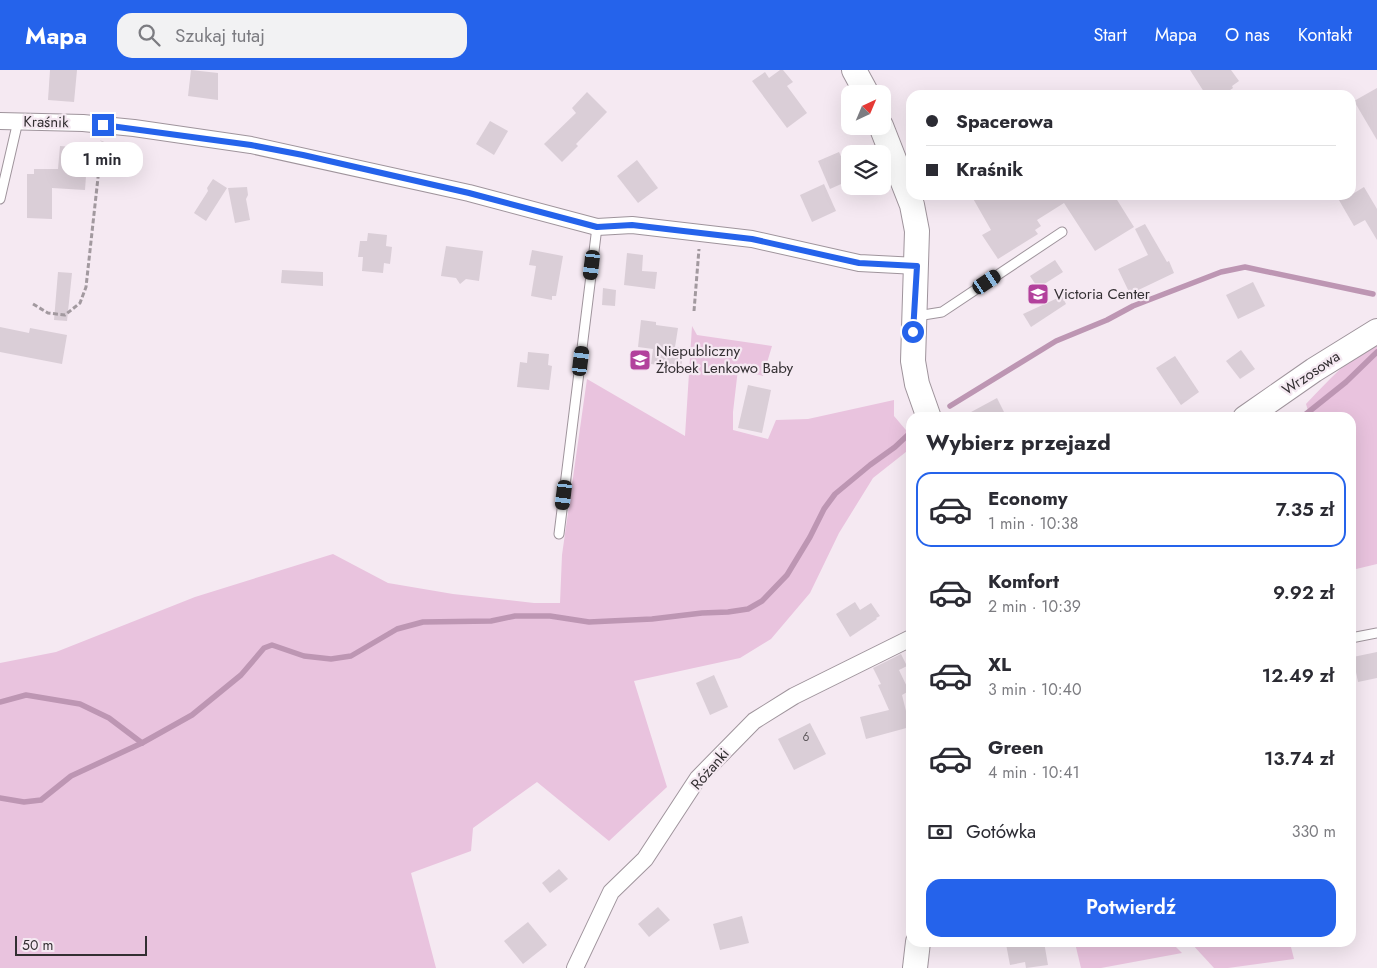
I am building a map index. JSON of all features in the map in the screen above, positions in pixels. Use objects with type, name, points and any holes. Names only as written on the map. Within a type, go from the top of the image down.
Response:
[{"type":"street","points":[[854,70],[862,85]]},
{"type":"street","name":"Kraśnik","points":[[0,121],[103,125],[251,145],[469,193],[597,227],[632,225],[752,239],[859,263],[917,266]]},
{"type":"street","points":[[885,135],[906,190]]},
{"type":"street","points":[[910,200],[917,231],[913,361],[917,384],[927,412]]},
{"type":"street","name":"Wrzosowa","points":[[1254,412],[1314,370],[1377,331]]},
{"type":"street","name":"Różanki","points":[[575,968],[611,892],[645,860],[698,778],[754,721],[794,696],[906,640]]},
{"type":"street","points":[[915,968],[917,947]]},
{"type":"lane","points":[[0,199],[18,122]]},
{"type":"lane","points":[[559,534],[597,227]]},
{"type":"lane","points":[[914,316],[942,312],[1062,232]]},
{"type":"lane","points":[[1356,637],[1377,633]]},
{"type":"path","points":[[33,304],[48,313],[65,314],[80,303],[86,287],[103,125]]},
{"type":"path","points":[[694,311],[700,234]]},
{"type":"shaded area","points":[[692,326],[697,335],[772,346],[763,376],[738,369],[733,430],[768,439],[776,420],[808,419],[894,400],[894,416],[906,430],[906,452],[873,478],[839,533],[810,593],[771,639],[740,658],[634,681],[667,787],[609,841],[537,782],[473,828],[471,851],[411,873],[436,968],[0,968],[0,663],[56,652],[195,597],[333,554],[388,583],[453,594],[534,603],[560,603],[562,555],[587,379],[685,436]]},
{"type":"shaded area","points":[[1377,342],[1377,564],[1356,569],[1356,412],[1308,412],[1306,404],[1348,362]]},
{"type":"shaded area","points":[[1076,947],[1176,947],[1182,953],[1101,968],[1081,968]]},
{"type":"shaded area","points":[[1195,947],[1291,947],[1294,959],[1228,968],[1214,968]]},
{"type":"building","points":[[50,70],[77,70],[74,102],[48,100]]},
{"type":"building","points":[[191,70],[218,73],[218,100],[188,96]]},
{"type":"building","points":[[783,70],[793,82],[787,86],[807,113],[787,128],[752,81],[765,72],[769,78]]},
{"type":"building","points":[[1190,70],[1231,70],[1239,81],[1230,90],[1203,90]]},
{"type":"building","points":[[1377,88],[1377,140],[1356,104],[1356,100]]},
{"type":"building","points":[[587,92],[607,112],[576,144],[578,146],[562,162],[544,144],[576,113],[572,108]]},
{"type":"building","points":[[490,121],[508,131],[494,155],[476,144]]},
{"type":"building","points":[[60,146],[88,148],[85,190],[52,188],[52,219],[27,218],[27,174],[34,174],[34,169],[58,169]]},
{"type":"building","points":[[839,152],[841,156],[841,184],[830,189],[818,161]]},
{"type":"building","points":[[637,160],[658,188],[638,203],[617,176]]},
{"type":"building","points":[[213,179],[227,188],[206,221],[194,213]]},
{"type":"building","points":[[824,184],[836,211],[812,222],[800,195]]},
{"type":"building","points":[[247,187],[248,195],[246,199],[250,220],[235,223],[228,188]]},
{"type":"building","points":[[1364,187],[1377,209],[1377,240],[1365,220],[1354,226],[1339,200],[1356,200],[1356,192]]},
{"type":"building","points":[[974,200],[1117,200],[1134,227],[1095,251],[1064,203],[1037,220],[1041,226],[1035,230],[1038,234],[998,259],[982,235],[991,230]]},
{"type":"building","points":[[1145,224],[1167,262],[1169,261],[1174,273],[1130,294],[1118,269],[1148,255],[1135,229]]},
{"type":"building","points":[[368,233],[387,235],[386,246],[392,247],[390,264],[384,263],[383,273],[362,271],[363,257],[358,257],[360,241],[367,241]]},
{"type":"building","points":[[446,246],[483,251],[479,281],[466,279],[460,284],[456,278],[441,276]]},
{"type":"building","points":[[532,250],[563,256],[556,296],[552,296],[552,300],[531,296],[536,266],[529,265]]},
{"type":"building","points":[[627,253],[643,255],[642,271],[657,272],[655,289],[624,285]]},
{"type":"building","points":[[1055,260],[1063,272],[1038,288],[1030,276]]},
{"type":"building","points":[[282,270],[323,272],[323,286],[281,283]]},
{"type":"building","points":[[58,272],[72,273],[67,321],[54,320]]},
{"type":"building","points":[[1253,282],[1265,306],[1238,319],[1226,295]]},
{"type":"building","points":[[603,288],[616,290],[615,306],[602,305]]},
{"type":"building","points":[[1062,296],[1066,304],[1031,327],[1023,314]]},
{"type":"building","points":[[641,320],[656,322],[656,325],[678,328],[675,347],[684,348],[681,368],[651,364],[653,349],[638,347]]},
{"type":"building","points":[[0,327],[29,333],[30,328],[67,335],[62,364],[0,352]]},
{"type":"building","points":[[1241,350],[1255,369],[1240,379],[1226,361]]},
{"type":"building","points":[[528,352],[549,354],[548,365],[552,366],[549,390],[517,387],[520,362],[527,363]]},
{"type":"building","points":[[1175,356],[1199,392],[1181,405],[1156,368]]},
{"type":"building","points":[[748,385],[771,390],[762,433],[738,428]]},
{"type":"building","points":[[997,398],[1004,412],[971,412]]},
{"type":"building","points":[[855,602],[860,610],[871,603],[880,616],[850,637],[836,614]]},
{"type":"building","points":[[1377,652],[1377,678],[1358,682],[1356,656]]},
{"type":"building","points":[[901,654],[906,664],[906,666],[899,670],[906,685],[906,693],[902,695],[906,711],[906,728],[866,739],[860,717],[889,710],[878,685],[881,684],[873,668]]},
{"type":"building","points":[[714,675],[728,707],[710,715],[696,683]]},
{"type":"building","points":[[810,723],[826,754],[794,770],[778,739]]},
{"type":"building","points":[[559,869],[568,879],[550,893],[542,883]]},
{"type":"building","points":[[658,907],[670,920],[649,937],[638,924]]},
{"type":"building","points":[[742,916],[749,943],[720,950],[713,924]]},
{"type":"building","points":[[528,922],[547,945],[523,964],[504,941]]},
{"type":"building","points":[[1007,947],[1045,947],[1048,965],[1026,968],[1025,962],[1010,965]]},
{"type":"waterway","points":[[950,406],[1056,341],[1107,320],[1133,306],[1221,272],[1245,267],[1373,294]]},
{"type":"waterway","points":[[1308,412],[1346,382],[1377,352]]},
{"type":"waterway","points":[[0,798],[24,802],[41,800],[71,776],[142,743],[192,715],[241,675],[264,648],[272,645],[304,656],[331,659],[351,656],[397,629],[423,622],[491,621],[515,616],[550,616],[589,622],[652,619],[748,609],[762,601],[787,575],[824,509],[835,494],[906,437]]},
{"type":"waterway","points":[[0,702],[26,695],[80,704],[109,718],[142,743]]},
{"type":"place","name":"Victoria Center","points":[[1038,294]]},
{"type":"place","name":"Niepubliczny Żłobek Lenkowo Baby","points":[[640,360]]},
{"type":"route","points":[[103,125],[251,145],[303,155],[469,193],[597,227],[632,225],[752,239],[859,263],[917,266],[913,332]]}]
